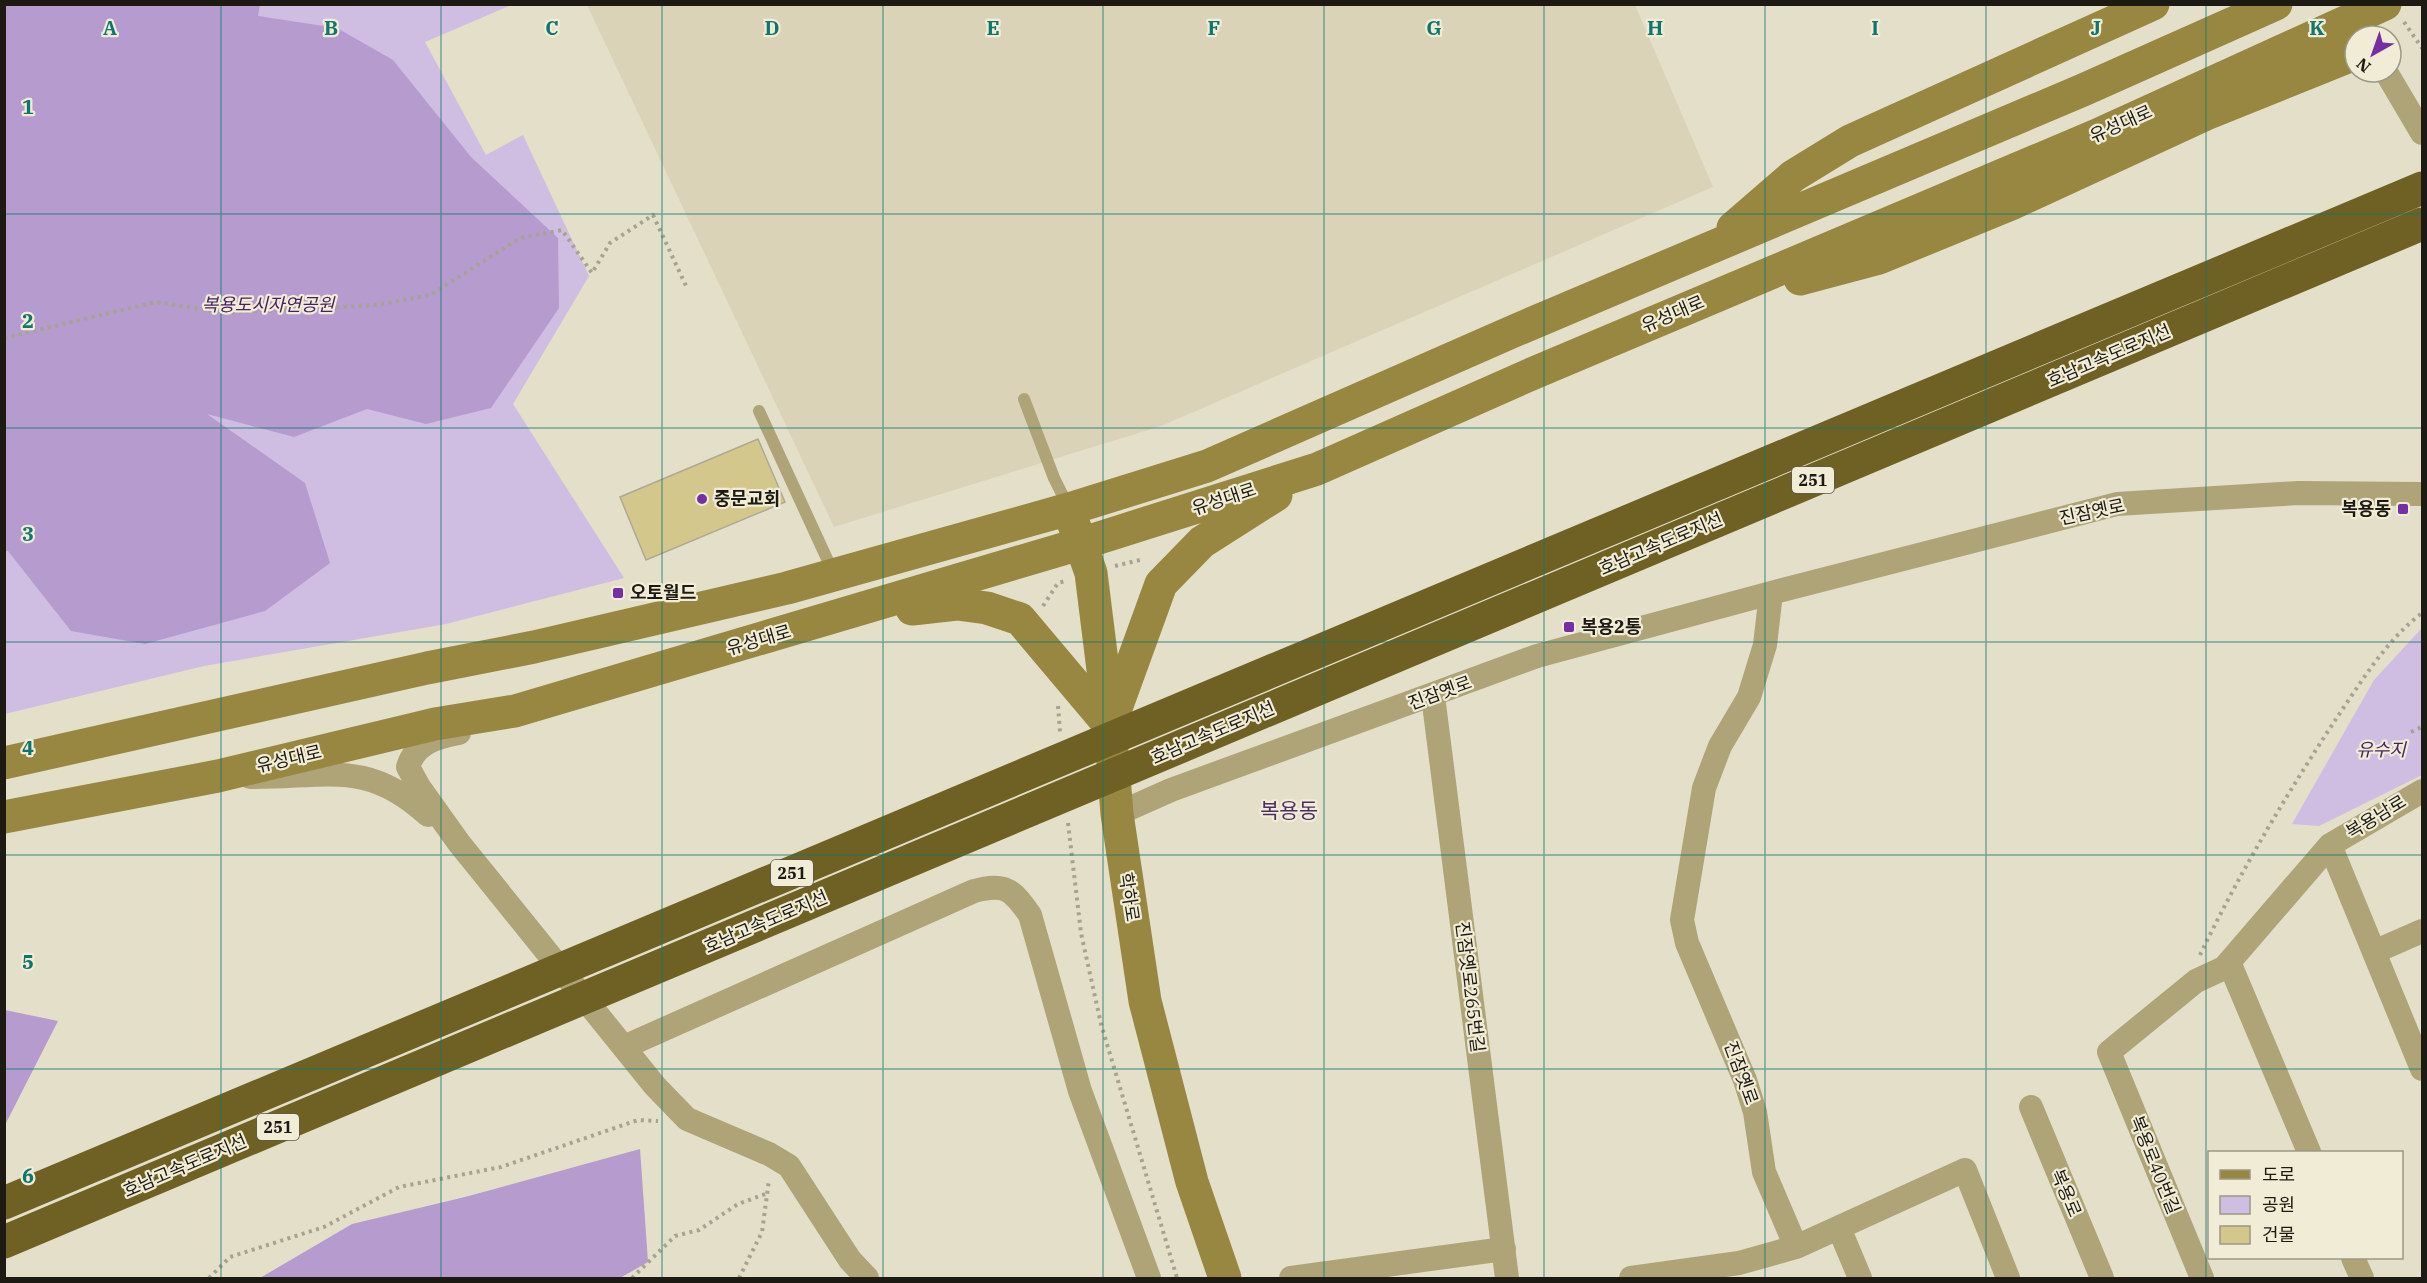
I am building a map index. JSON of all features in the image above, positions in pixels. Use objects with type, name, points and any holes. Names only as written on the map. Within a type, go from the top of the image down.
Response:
[{"type":"highway","name":"호남고속도로지선","points":[[4,1203],[2418,190]]},
{"type":"highway","name":"호남고속도로지선","points":[[4,1242],[2422,224]]},
{"type":"street","points":[[1709,248],[1793,176],[1850,141],[2153,4]]},
{"type":"street","name":"유성대로","points":[[4,763],[404,673],[534,647],[834,575],[1069,509],[1207,466],[1709,248],[2083,90],[2276,4]]},
{"type":"street","points":[[2356,4],[2364,24]]},
{"type":"street","name":"유성대로","points":[[4,818],[218,777],[435,724],[515,711],[1080,544],[1317,469],[1685,309],[2095,136],[2308,39],[2392,9]]},
{"type":"street","points":[[1685,309],[1878,258],[2012,204],[2206,114],[2343,59]]},
{"type":"street","points":[[2393,84],[2422,133]]},
{"type":"street","points":[[1110,726],[1161,584],[1202,542],[1317,469]]},
{"type":"street","name":"진잠옛로","points":[[1116,814],[1171,790],[1433,696],[1537,656],[1771,592],[2117,504],[2298,493],[2422,494]]},
{"type":"street","name":"학하로","points":[[1069,509],[1091,573],[1110,726],[1116,814],[1145,1000],[1192,1182],[1225,1278]]},
{"type":"street","name":"진잠옛로","points":[[1771,592],[1765,645],[1749,697],[1720,746],[1704,788],[1682,920],[1687,943],[1745,1080],[1755,1112],[1764,1172],[1796,1247]]},
{"type":"street","points":[[820,622],[957,604],[987,608],[1020,619],[1110,726]]},
{"type":"street","name":"진잠옛로265번길","points":[[1433,696],[1507,1278]]},
{"type":"street","points":[[515,711],[474,730],[438,737],[412,755],[408,767],[419,787],[459,843],[655,1086],[687,1119],[769,1154],[789,1166],[850,1260],[867,1278]]},
{"type":"street","points":[[218,777],[284,777],[345,773],[374,779],[405,794],[459,843]]},
{"type":"street","name":"복용남로","points":[[2109,1052],[2196,981],[2224,968],[2330,845],[2422,791]]},
{"type":"street","points":[[2330,845],[2422,1069]]},
{"type":"street","points":[[624,1047],[974,891],[995,886],[1006,888],[1019,899],[1030,915],[1080,1091],[1149,1278]]},
{"type":"street","points":[[2374,952],[2422,931]]},
{"type":"street","points":[[2229,962],[2309,1151]]},
{"type":"street","name":"복용로40번길","points":[[2109,1052],[2202,1278]]},
{"type":"street","name":"복용로","points":[[2031,1107],[2102,1278]]},
{"type":"street","points":[[1641,1278],[1743,1271],[1965,1170],[2008,1278]]},
{"type":"street","points":[[1839,1228],[1860,1278]]},
{"type":"street","points":[[1291,1278],[1504,1249]]},
{"type":"street","points":[[2354,1259],[2362,1278]]},
{"type":"lane","points":[[1024,399],[1054,478],[1069,509]]},
{"type":"lane","points":[[759,411],[834,575]]},
{"type":"path","points":[[2392,9],[2422,48]]},
{"type":"path","points":[[4,338],[156,302],[227,313],[378,305],[430,296],[520,238],[562,230],[592,273],[610,243],[653,215],[687,288]]},
{"type":"path","points":[[1127,562],[1144,559]]},
{"type":"path","points":[[1040,612],[1058,584]]},
{"type":"path","points":[[2196,981],[2199,957],[2226,900],[2295,782],[2365,676],[2410,622],[2422,613]]},
{"type":"path","points":[[1056,696],[1061,742]]},
{"type":"path","points":[[2411,732],[2422,727]]},
{"type":"path","points":[[1067,818],[1081,933],[1101,1024],[1177,1278]]},
{"type":"path","points":[[209,1278],[230,1257],[324,1227],[399,1187],[501,1167],[638,1120],[687,1119]]},
{"type":"path","points":[[739,1278],[762,1232],[768,1193],[769,1154]]},
{"type":"path","points":[[632,1278],[675,1236],[699,1230],[738,1204],[768,1193]]},
{"type":"shaded area","points":[[587,5],[1635,5],[1713,187],[1161,426],[834,527]]},
{"type":"green space","name":"복용도시자연공원","points":[[4,5],[511,5],[425,42],[486,155],[523,135],[589,276],[513,404],[624,578],[446,624],[204,666],[5,714]]},
{"type":"green space","name":"복용도시자연공원","points":[[4,5],[260,5],[258,16],[337,28],[393,60],[471,157],[558,238],[559,308],[491,408],[426,424],[367,409],[294,437],[207,414],[305,483],[330,563],[265,611],[145,644],[71,631],[8,551],[5,551]]},
{"type":"green space","name":"유수지","points":[[2422,628],[2422,775],[2319,826],[2292,824],[2374,680]]},
{"type":"green space","points":[[4,1010],[58,1021],[5,1125]]},
{"type":"green space","points":[[640,1149],[648,1262],[620,1278],[260,1278],[352,1224],[465,1197]]},
{"type":"building","name":"중문교회","points":[[758,439],[785,502],[646,560],[620,497]]},
{"type":"place","name":"중문교회","points":[[702,499]]},
{"type":"place","name":"복용동","points":[[2403,509]]},
{"type":"place","name":"오토월드","points":[[618,593]]},
{"type":"place","name":"복용2통","points":[[1569,627]]},
{"type":"district","name":"복용동","points":[[1289,811]]}]
